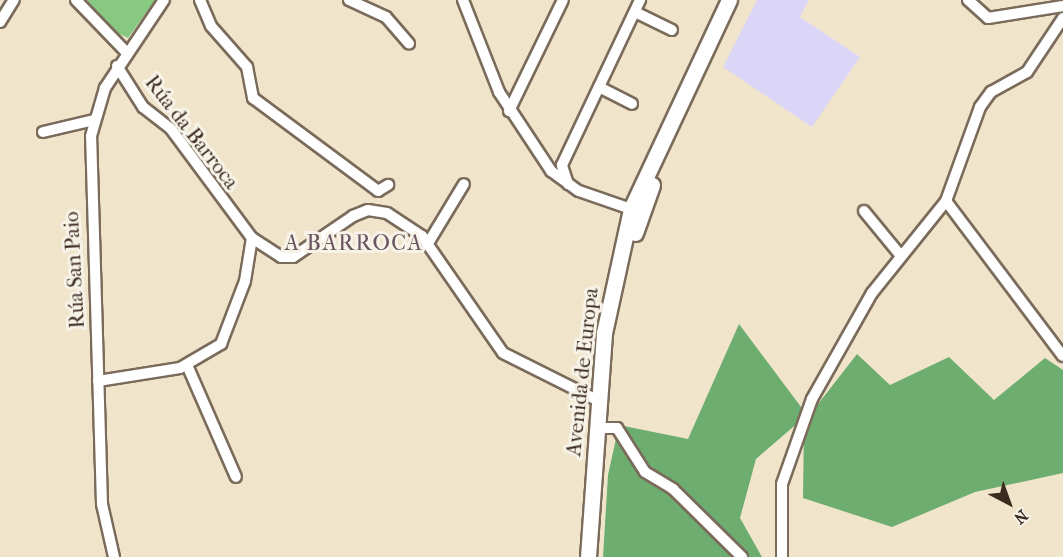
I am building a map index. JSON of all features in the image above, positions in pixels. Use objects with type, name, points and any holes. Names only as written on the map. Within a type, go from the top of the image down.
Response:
[{"type":"main road","name":"Avenida de Europa","points":[[588,557],[597,400],[604,333],[631,209],[729,0]]},
{"type":"main road","name":"Avenida de Europa","points":[[597,557],[604,428],[617,309],[639,218],[739,0]]},
{"type":"street","points":[[0,22],[14,0]]},
{"type":"street","points":[[76,0],[127,53]]},
{"type":"street","name":"Rúa San Paio","points":[[114,557],[102,504],[99,381],[89,175],[94,120],[117,66],[164,0]]},
{"type":"street","points":[[201,0],[211,27],[247,67],[253,98],[378,190],[388,185]]},
{"type":"street","points":[[349,0],[378,11],[410,43]]},
{"type":"street","points":[[463,0],[510,111],[546,164],[568,184],[631,209]]},
{"type":"street","points":[[510,111],[563,0]]},
{"type":"street","points":[[568,184],[562,165],[640,0]]},
{"type":"street","points":[[968,0],[988,18],[1063,6]]},
{"type":"street","points":[[634,12],[672,30]]},
{"type":"street","points":[[782,557],[782,484],[812,399],[842,354],[864,307],[901,256],[946,201],[980,107],[991,92],[1027,72],[1059,35],[1063,18]]},
{"type":"street","name":"Rúa da Barroca","points":[[117,66],[143,107],[171,129],[252,238],[282,257],[293,257],[368,210],[410,225],[428,245],[503,353],[597,400]]},
{"type":"street","points":[[598,87],[632,104]]},
{"type":"street","points":[[43,132],[94,120]]},
{"type":"street","points":[[546,164],[562,165]]},
{"type":"street","points":[[428,245],[464,184]]},
{"type":"street","points":[[946,201],[1063,356]]},
{"type":"street","points":[[864,211],[901,256]]},
{"type":"street","points":[[99,381],[187,365],[223,341],[245,280],[252,238]]},
{"type":"street","points":[[187,365],[236,477]]},
{"type":"street","name":"Avenida de Europa","points":[[604,428],[616,428],[645,472],[673,489],[742,557]]},
{"type":"shaded area","points":[[757,0],[809,0],[800,17],[860,57],[812,127],[723,67]]},
{"type":"green space","points":[[87,0],[155,0],[128,38],[113,31]]},
{"type":"green space","points":[[739,324],[807,415],[756,459],[740,518],[762,557],[603,557],[608,475],[619,425],[688,439]]},
{"type":"green space","points":[[857,354],[890,385],[949,357],[994,400],[1045,358],[1063,370],[1063,473],[975,492],[892,527],[803,498],[804,422]]},
{"type":"district","name":"A BARROCA","points":[[354,244]]}]
